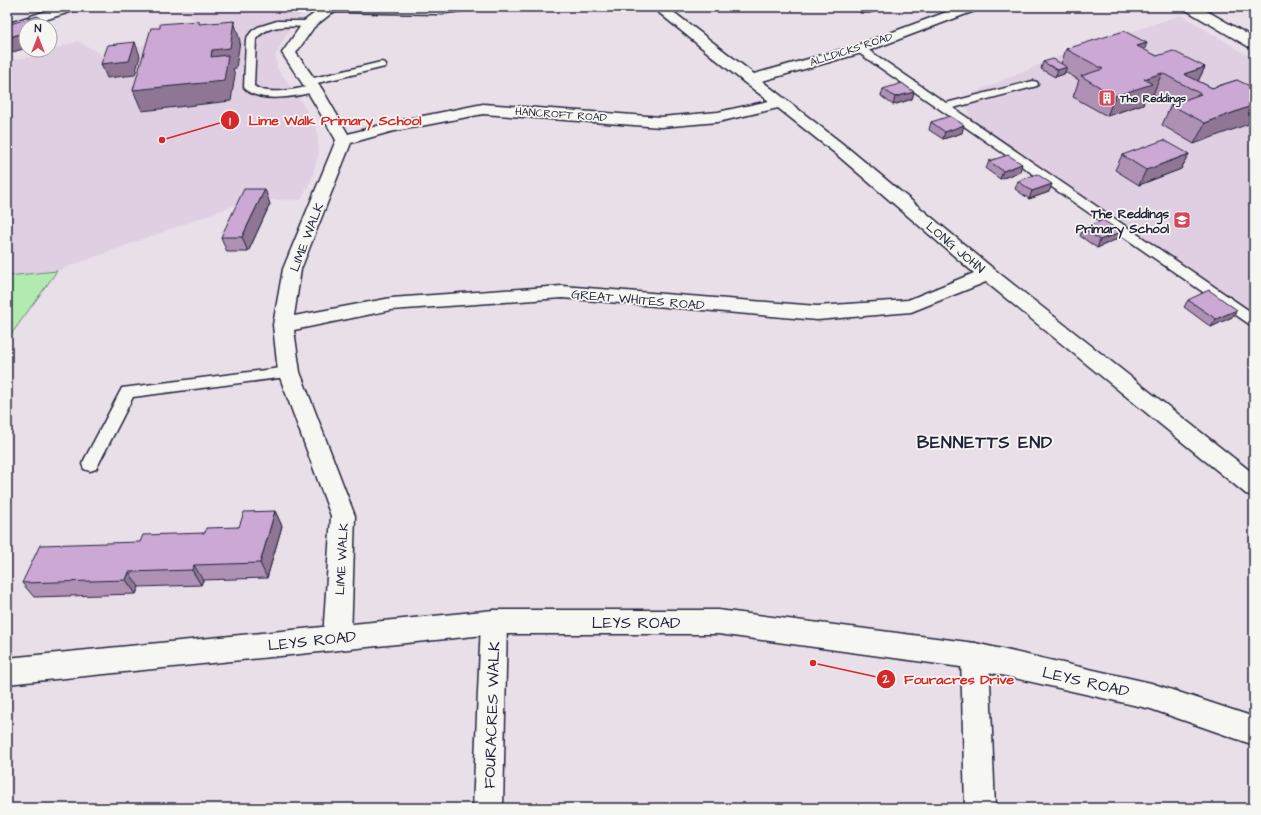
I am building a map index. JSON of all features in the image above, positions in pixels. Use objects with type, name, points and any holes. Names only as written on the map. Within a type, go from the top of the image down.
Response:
[{"type":"street","points":[[7,28],[71,7]]},
{"type":"street","points":[[344,140],[312,85],[289,53],[309,24],[331,7],[438,10],[463,7]]},
{"type":"street","name":"LONG JOHN","points":[[659,7],[842,151],[988,274],[1251,481]]},
{"type":"street","points":[[938,7],[951,14]]},
{"type":"street","name":"ALLDICKS ROAD","points":[[750,80],[860,48],[972,7]]},
{"type":"street","points":[[1191,7],[1254,44]]},
{"type":"street","name":"HANCROFT ROAD","points":[[344,140],[388,128],[483,109],[661,122],[718,117],[779,102]]},
{"type":"street","name":"LIME WALK","points":[[337,638],[342,516],[289,372],[283,325],[292,269],[344,140]]},
{"type":"street","name":"GREAT WHITES ROAD","points":[[283,325],[391,304],[562,292],[817,313],[910,306],[988,274]]},
{"type":"street","name":"LEYS ROAD","points":[[7,671],[494,622],[718,622],[975,656],[1151,696],[1254,731]]},
{"type":"street","name":"FOURACRES WALK","points":[[488,808],[494,622]]},
{"type":"street","points":[[975,656],[980,808]]},
{"type":"lane","points":[[309,24],[266,26],[255,33],[251,39],[249,87],[257,93],[274,96],[381,65]]},
{"type":"lane","points":[[860,48],[1254,321]]},
{"type":"lane","points":[[945,107],[1033,84]]},
{"type":"lane","points":[[90,464],[128,392],[289,372]]},
{"type":"shaded area","points":[[176,7],[312,7],[295,19],[276,54],[277,68],[301,101],[317,129],[319,152],[312,178],[301,200],[249,200],[57,271],[7,276],[7,61],[24,58],[58,58],[58,48],[78,41],[107,58],[202,25]]},
{"type":"shaded area","name":"The Reddings Primary School","points":[[1181,15],[1254,59],[1254,316],[968,123],[969,109],[954,101],[1067,53]]},
{"type":"green space","points":[[57,271],[7,340],[7,276]]},
{"type":"building","points":[[199,21],[199,24],[234,21],[230,48],[212,50],[211,57],[228,55],[224,81],[133,90],[151,28],[160,28],[160,24]]},
{"type":"building","points":[[18,22],[18,35],[7,38],[7,25]]},
{"type":"building","points":[[1124,31],[1147,43],[1137,46],[1157,56],[1173,51],[1205,67],[1184,74],[1212,88],[1237,80],[1254,88],[1254,105],[1205,123],[1171,105],[1201,94],[1162,73],[1144,79],[1152,84],[1115,96],[1081,76],[1103,69],[1066,49]]},
{"type":"building","points":[[135,42],[129,61],[101,64],[108,45]]},
{"type":"building","points":[[1053,59],[1067,67],[1058,70],[1043,62]]},
{"type":"building","points":[[902,83],[914,92],[895,97],[883,89]]},
{"type":"building","points":[[950,116],[964,125],[945,132],[931,122]]},
{"type":"building","points":[[1164,140],[1189,154],[1146,170],[1122,155]]},
{"type":"building","points":[[1008,155],[1022,164],[1003,171],[989,161]]},
{"type":"building","points":[[1037,174],[1052,184],[1032,191],[1018,181]]},
{"type":"building","points":[[244,189],[265,189],[242,237],[221,237]]},
{"type":"building","points":[[1103,220],[1121,232],[1100,240],[1083,228]]},
{"type":"building","points":[[1209,290],[1237,310],[1216,319],[1188,300]]},
{"type":"building","points":[[275,511],[260,563],[194,565],[192,570],[129,572],[126,580],[22,583],[40,545],[140,542],[143,535],[205,533],[206,528],[239,527],[244,512]]},
{"type":"place","name":"The Reddings","points":[[1107,98]]},
{"type":"place","name":"Lime Walk Primary School","points":[[162,140]]},
{"type":"place","name":"The Reddings Primary School","points":[[1182,220]]},
{"type":"place","name":"Fouracres Drive","points":[[813,663]]},
{"type":"district","name":"BENNETTS END","points":[[985,442]]}]
